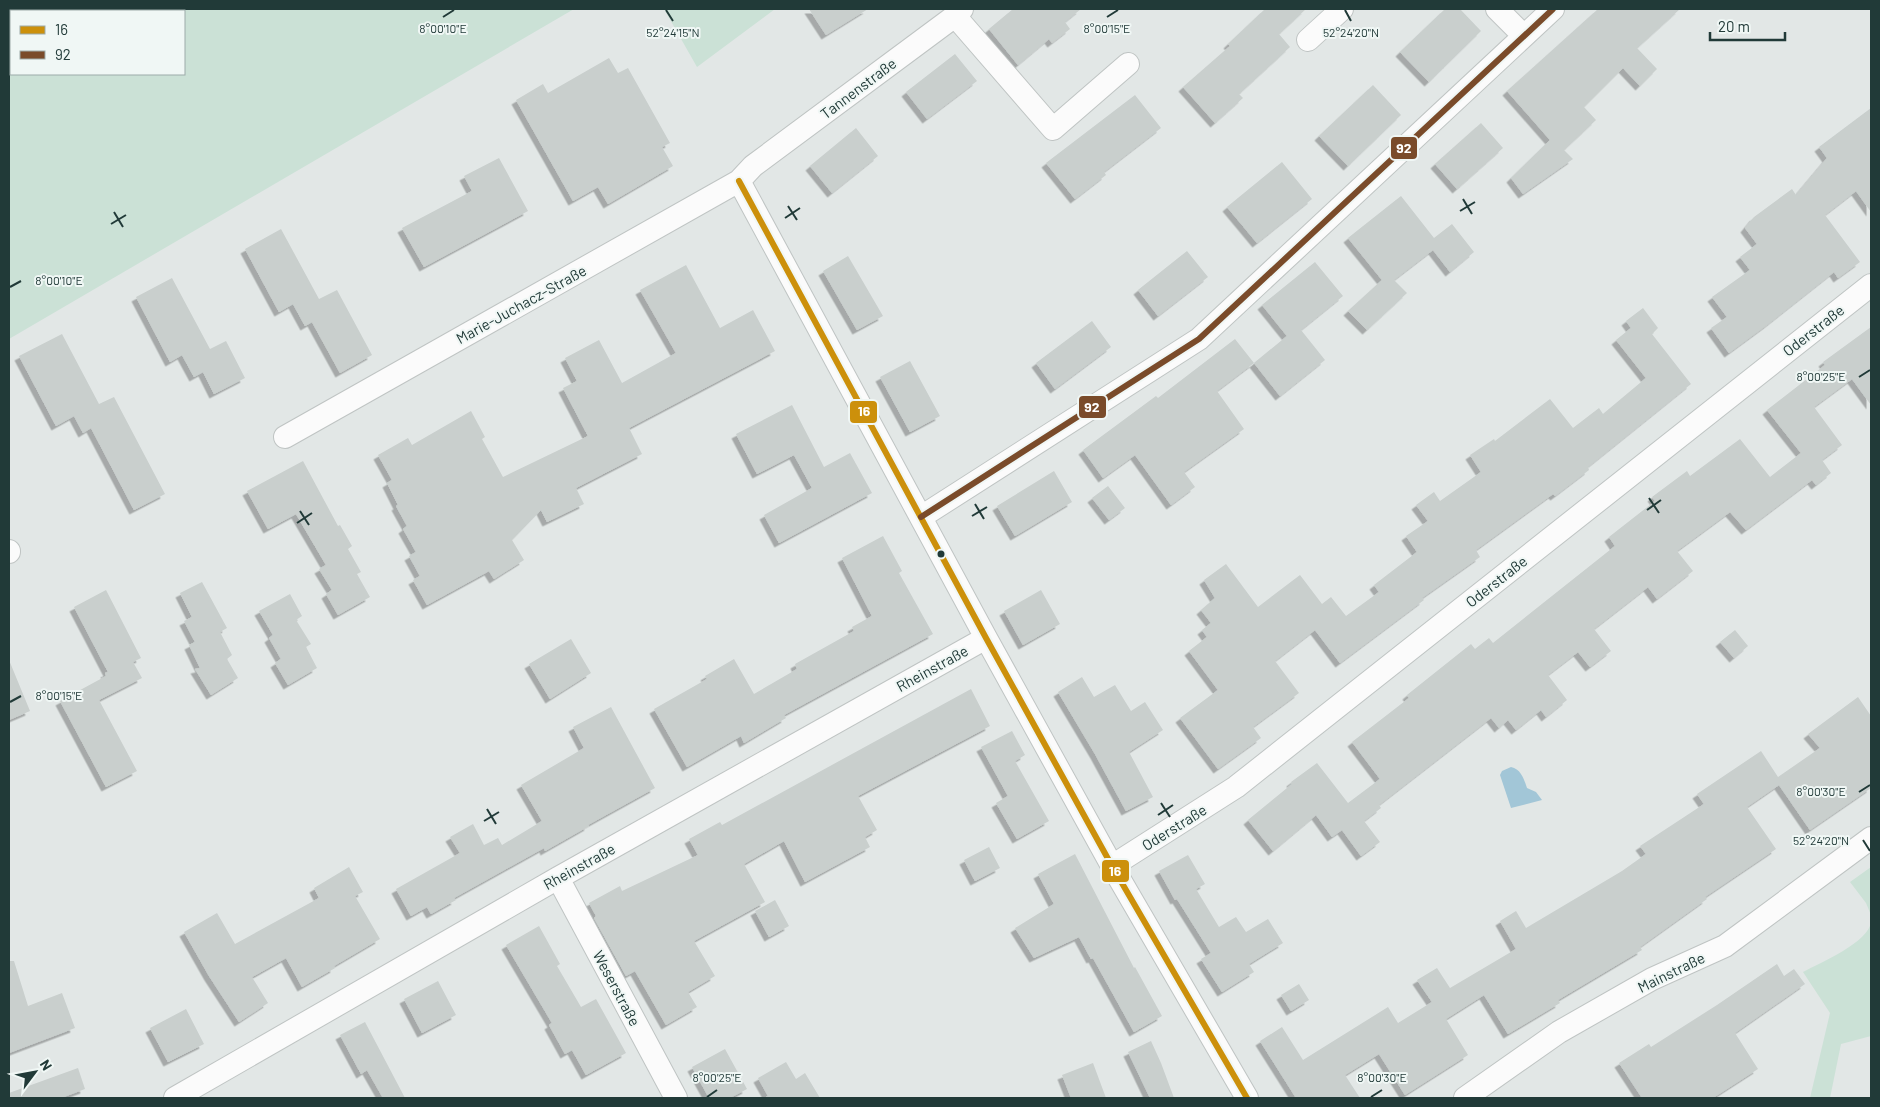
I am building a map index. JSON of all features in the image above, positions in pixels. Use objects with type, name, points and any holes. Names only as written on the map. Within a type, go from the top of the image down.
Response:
[{"type":"street","points":[[1308,40],[1342,9]]},
{"type":"street","points":[[1497,9],[1524,36]]},
{"type":"street","points":[[921,517],[1199,339],[1553,9]]},
{"type":"street","points":[[958,12],[1054,130],[1128,64]]},
{"type":"street","name":"Tannenstraße","points":[[746,174],[958,12]]},
{"type":"street","points":[[746,174],[921,517],[986,638],[1112,866],[1247,1098]]},
{"type":"street","name":"Marie-Juchacz-Straße","points":[[285,437],[746,174]]},
{"type":"street","name":"Oderstraße","points":[[1112,866],[1236,787],[1871,285]]},
{"type":"street","name":"Rheinstraße","points":[[175,1098],[558,878],[986,638]]},
{"type":"street","name":"Mainstraße","points":[[1465,1098],[1559,1032],[1652,979],[1725,946],[1871,838]]},
{"type":"street","name":"Weserstraße","points":[[558,878],[676,1098]]},
{"type":"green space","points":[[9,9],[574,9],[9,339]]},
{"type":"green space","points":[[664,9],[775,9],[697,67]]},
{"type":"green space","points":[[1871,867],[1871,915],[1866,903],[1850,882]]},
{"type":"green space","points":[[1871,922],[1871,1036],[1841,1044],[1830,1098],[1810,1098],[1830,1013],[1803,972],[1853,944],[1868,930]]},
{"type":"water","points":[[1511,767],[1520,772],[1527,788],[1536,792],[1542,800],[1511,808],[1500,775],[1502,771]]},
{"type":"building","points":[[809,9],[868,9],[826,35]]},
{"type":"building","points":[[1013,9],[1081,9],[1065,22],[1070,29],[1052,43],[1049,39],[1018,65],[989,29]]},
{"type":"building","points":[[1265,9],[1306,9],[1279,34],[1290,47],[1239,94],[1243,98],[1215,123],[1183,87],[1230,46],[1228,44]]},
{"type":"building","points":[[1445,9],[1460,9],[1481,31],[1429,82],[1400,52]]},
{"type":"building","points":[[1598,9],[1680,9],[1637,48],[1657,69],[1640,86],[1623,68],[1584,107],[1596,120],[1564,150],[1573,159],[1523,194],[1511,178],[1550,140],[1507,91]]},
{"type":"building","points":[[955,54],[977,81],[927,119],[906,92]]},
{"type":"building","points":[[609,58],[618,73],[628,68],[670,143],[662,147],[673,166],[608,204],[598,187],[573,201],[516,100],[543,84],[548,93]]},
{"type":"building","points":[[1373,85],[1401,115],[1348,166],[1319,136]]},
{"type":"building","points":[[1135,95],[1161,128],[1104,172],[1106,175],[1075,199],[1046,163]]},
{"type":"building","points":[[1871,108],[1871,212],[1856,191],[1825,215],[1860,262],[1838,278],[1834,272],[1729,353],[1711,328],[1727,317],[1712,297],[1750,270],[1740,257],[1757,244],[1745,228],[1754,217],[1792,189],[1796,195],[1827,158],[1819,147]]},
{"type":"building","points":[[1481,123],[1503,148],[1457,189],[1435,164]]},
{"type":"building","points":[[856,128],[878,156],[832,193],[810,166]]},
{"type":"building","points":[[499,158],[528,211],[424,267],[402,228],[472,191],[464,176]]},
{"type":"building","points":[[1282,162],[1312,199],[1257,243],[1227,207]]},
{"type":"building","points":[[1401,196],[1434,238],[1452,224],[1474,252],[1450,272],[1433,250],[1394,280],[1407,293],[1367,330],[1348,311],[1382,280],[1348,238]]},
{"type":"building","points":[[281,229],[319,299],[337,290],[372,355],[340,373],[312,322],[305,326],[293,304],[279,312],[245,249]]},
{"type":"building","points":[[1187,251],[1208,277],[1158,316],[1138,290]]},
{"type":"building","points":[[848,256],[883,316],[857,330],[823,271]]},
{"type":"building","points":[[1315,262],[1343,296],[1301,330],[1325,360],[1280,396],[1254,363],[1287,336],[1262,305]]},
{"type":"building","points":[[686,265],[720,328],[753,310],[775,351],[629,428],[642,454],[576,488],[584,504],[547,522],[541,510],[512,540],[524,560],[494,579],[489,571],[427,605],[413,580],[420,576],[409,556],[416,552],[403,529],[407,526],[396,506],[398,505],[387,483],[392,480],[378,455],[408,438],[412,445],[471,411],[485,437],[482,439],[503,477],[588,436],[563,388],[577,381],[565,358],[599,340],[622,383],[676,353],[640,290]]},
{"type":"building","points":[[172,278],[210,349],[226,341],[245,378],[214,394],[203,372],[194,377],[182,355],[170,362],[136,297]]},
{"type":"building","points":[[1643,308],[1658,328],[1652,334],[1691,384],[1588,467],[1589,470],[1555,496],[1553,494],[1476,550],[1480,557],[1422,598],[1424,600],[1340,663],[1315,630],[1275,661],[1299,693],[1253,727],[1261,738],[1218,769],[1180,718],[1218,690],[1189,651],[1207,637],[1202,630],[1211,623],[1201,610],[1215,598],[1204,580],[1226,564],[1258,607],[1300,575],[1322,604],[1331,597],[1346,616],[1379,592],[1374,585],[1417,552],[1406,536],[1428,521],[1416,505],[1434,492],[1440,501],[1481,472],[1470,455],[1494,439],[1495,441],[1550,399],[1573,428],[1599,408],[1603,414],[1646,378],[1616,340],[1631,328],[1626,321]]},
{"type":"building","points":[[1092,321],[1111,347],[1055,389],[1036,363]]},
{"type":"building","points":[[1871,327],[1871,405],[1852,379],[1814,407],[1842,445],[1822,460],[1831,473],[1816,485],[1812,480],[1746,530],[1730,512],[1677,551],[1693,571],[1657,599],[1648,587],[1594,629],[1611,651],[1590,667],[1578,652],[1548,675],[1567,700],[1546,717],[1541,710],[1516,730],[1508,720],[1499,728],[1491,718],[1379,805],[1381,808],[1364,821],[1380,842],[1361,856],[1342,830],[1332,837],[1316,815],[1273,851],[1248,820],[1292,784],[1291,782],[1317,763],[1348,803],[1380,779],[1352,742],[1409,698],[1407,695],[1471,644],[1475,649],[1489,638],[1493,643],[1615,546],[1609,537],[1655,501],[1652,497],[1687,471],[1690,476],[1740,439],[1770,477],[1801,453],[1767,410],[1825,365],[1823,362]]},
{"type":"building","points":[[62,334],[99,404],[114,397],[165,494],[134,510],[91,428],[83,433],[74,416],[56,426],[19,356]]},
{"type":"building","points":[[1235,339],[1254,363],[1217,391],[1244,429],[1184,472],[1195,487],[1171,505],[1135,455],[1103,478],[1083,450],[1156,396],[1158,398]]},
{"type":"building","points":[[910,361],[940,416],[910,432],[880,377]]},
{"type":"building","points":[[792,405],[824,467],[850,453],[872,493],[779,543],[764,515],[812,488],[794,455],[757,474],[736,434]]},
{"type":"building","points":[[303,461],[338,526],[340,525],[352,546],[348,549],[361,572],[357,574],[370,597],[338,615],[326,594],[332,590],[319,569],[326,565],[296,514],[268,529],[247,491]]},
{"type":"building","points":[[1054,471],[1072,502],[1015,536],[997,506]]},
{"type":"building","points":[[1108,486],[1125,508],[1109,520],[1092,498]]},
{"type":"building","points":[[883,536],[902,571],[899,573],[933,634],[784,715],[786,718],[744,743],[741,736],[687,767],[654,709],[707,679],[705,676],[734,659],[754,694],[797,669],[795,664],[854,631],[852,627],[872,616],[842,558]]},
{"type":"building","points":[[202,582],[227,628],[220,632],[232,655],[227,659],[238,678],[211,695],[195,669],[200,668],[189,645],[195,642],[184,621],[192,617],[180,593]]},
{"type":"building","points":[[106,590],[141,658],[133,662],[142,678],[99,700],[137,771],[106,787],[60,701],[106,676],[105,673],[108,672],[74,607]]},
{"type":"building","points":[[1041,590],[1060,624],[1023,645],[1004,611]]},
{"type":"building","points":[[290,594],[302,616],[296,620],[311,644],[306,647],[317,668],[288,685],[275,663],[281,659],[269,638],[273,635],[259,611]]},
{"type":"building","points":[[1735,630],[1748,646],[1734,658],[1720,642]]},
{"type":"building","points":[[571,639],[591,673],[550,699],[529,664]]},
{"type":"building","points":[[9,660],[30,711],[9,720]]},
{"type":"building","points":[[1082,677],[1094,697],[1115,685],[1131,711],[1145,702],[1163,730],[1129,752],[1153,797],[1126,811],[1058,692]]},
{"type":"building","points":[[971,689],[990,726],[858,796],[877,830],[865,837],[870,847],[805,882],[784,841],[744,864],[765,902],[694,941],[715,976],[688,992],[697,1007],[666,1025],[635,971],[626,976],[594,918],[596,916],[589,903],[620,886],[622,891],[698,855],[689,839],[720,822],[722,825]]},
{"type":"building","points":[[1858,697],[1871,716],[1871,788],[1810,830],[1779,785],[1747,807],[1776,849],[1705,897],[1707,899],[1640,947],[1642,950],[1558,1000],[1560,1003],[1508,1034],[1484,995],[1446,1019],[1468,1055],[1405,1095],[1379,1054],[1345,1075],[1360,1098],[1296,1098],[1260,1041],[1282,1027],[1303,1060],[1388,1007],[1398,1023],[1432,1002],[1417,980],[1437,968],[1450,988],[1516,949],[1500,921],[1516,911],[1526,928],[1622,871],[1646,854],[1640,846],[1704,804],[1697,794],[1761,751],[1778,777],[1820,748],[1808,734]]},
{"type":"building","points":[[611,707],[655,788],[545,851],[544,848],[454,898],[456,900],[431,914],[427,907],[411,916],[396,889],[460,853],[450,837],[473,824],[484,845],[498,838],[502,845],[542,821],[521,785],[584,748],[573,727]]},
{"type":"building","points":[[1012,731],[1025,755],[1015,761],[1049,821],[1017,839],[996,803],[1008,796],[981,747]]},
{"type":"building","points":[[989,847],[1000,868],[975,881],[964,860]]},
{"type":"building","points":[[1075,854],[1134,968],[1162,1016],[1134,1032],[1093,958],[1091,959],[1079,937],[1034,958],[1015,928],[1054,904],[1038,874]]},
{"type":"building","points":[[1188,855],[1205,884],[1196,889],[1219,927],[1236,917],[1246,932],[1268,919],[1283,943],[1249,964],[1254,972],[1222,992],[1201,959],[1211,953],[1177,899],[1175,900],[1159,871]]},
{"type":"building","points":[[349,867],[363,892],[355,896],[380,939],[302,987],[286,958],[252,977],[268,1003],[239,1022],[209,976],[184,932],[217,913],[235,944],[319,898],[314,888]]},
{"type":"building","points":[[775,900],[789,926],[769,937],[755,911]]},
{"type":"building","points":[[539,926],[560,964],[557,966],[581,1007],[596,999],[626,1053],[586,1075],[572,1050],[565,1054],[549,1025],[552,1023],[506,945]]},
{"type":"building","points":[[9,961],[14,961],[28,1006],[62,993],[75,1028],[9,1053]]},
{"type":"building","points":[[1777,964],[1784,976],[1794,969],[1805,984],[1735,1033],[1758,1069],[1713,1098],[1642,1098],[1619,1063],[1649,1044],[1651,1047]]},
{"type":"building","points":[[438,981],[456,1015],[422,1033],[404,999]]},
{"type":"building","points":[[1299,984],[1309,1000],[1291,1011],[1281,995]]},
{"type":"building","points":[[186,1009],[204,1044],[168,1062],[150,1028]]},
{"type":"building","points":[[365,1022],[405,1098],[383,1098],[367,1070],[361,1074],[340,1035]]},
{"type":"building","points":[[1151,1041],[1174,1098],[1150,1098],[1128,1052]]},
{"type":"building","points":[[725,1049],[747,1089],[730,1098],[709,1098],[692,1067]]},
{"type":"building","points":[[786,1062],[796,1079],[805,1073],[820,1098],[764,1098],[768,1096],[758,1078]]},
{"type":"building","points":[[1093,1063],[1106,1098],[1071,1098],[1062,1075]]},
{"type":"building","points":[[78,1068],[85,1089],[61,1098],[9,1098],[9,1093]]},
{"type":"transit line","name":"92","points":[[921,517],[1199,339],[1553,9]]},
{"type":"transit line","name":"16","points":[[739,181],[986,638],[1112,866],[1247,1098]]}]
